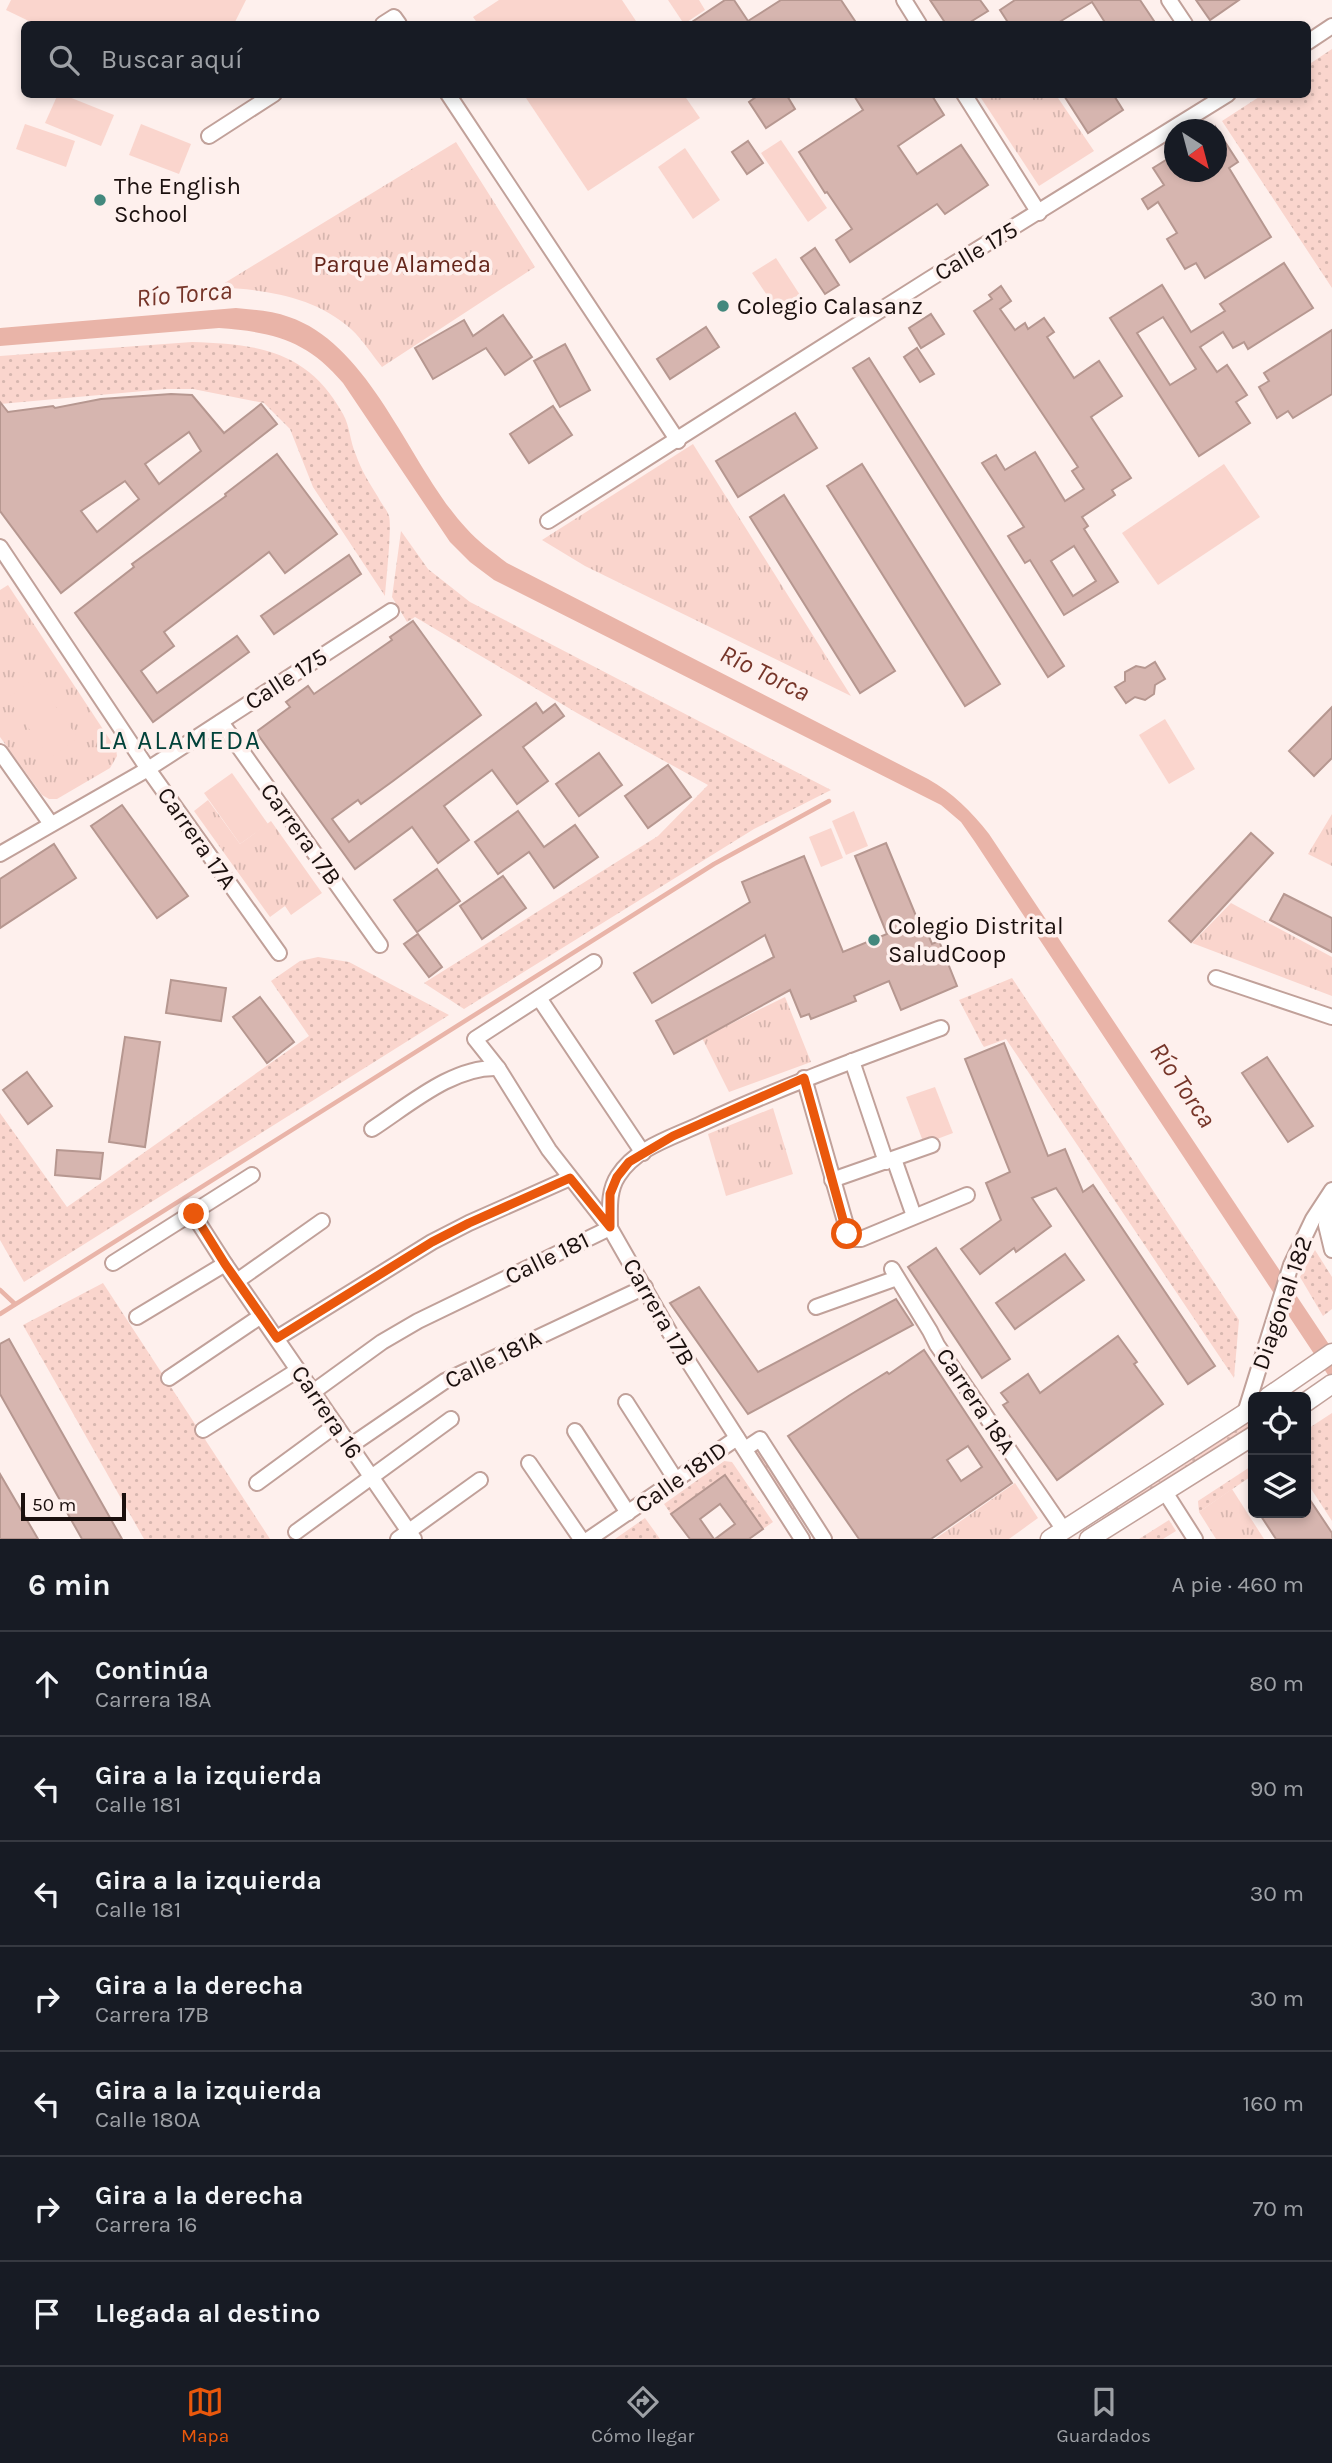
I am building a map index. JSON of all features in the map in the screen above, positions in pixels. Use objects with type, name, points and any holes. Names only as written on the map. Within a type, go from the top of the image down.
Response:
[{"type":"main road","points":[[1275,1392],[1332,1353]]},
{"type":"main road","points":[[1311,1398],[1332,1384]]},
{"type":"main road","points":[[1057,1535],[1248,1411]]},
{"type":"main road","points":[[1089,1539],[1248,1439]]},
{"type":"street","points":[[904,0],[917,21]]},
{"type":"street","points":[[1168,0],[1183,21]]},
{"type":"street","points":[[1311,39],[1332,26]]},
{"type":"street","points":[[209,136],[268,98]]},
{"type":"street","points":[[451,98],[678,441]]},
{"type":"street","points":[[967,98],[1039,213]]},
{"type":"street","name":"Calle 175","points":[[548,521],[1222,98]]},
{"type":"street","name":"Carrera 17A","points":[[0,547],[148,769],[279,953]]},
{"type":"street","name":"Calle 175","points":[[0,854],[148,769],[391,611]]},
{"type":"street","name":"Carrera 17B","points":[[221,722],[380,945]]},
{"type":"street","points":[[0,752],[51,824]]},
{"type":"street","points":[[594,962],[539,998],[643,1153]]},
{"type":"street","points":[[1216,978],[1332,1017]]},
{"type":"street","name":"Carrera 17B","points":[[539,998],[475,1039],[498,1068],[570,1178],[610,1227],[670,1333],[802,1539]]},
{"type":"street","name":"Calle 181","points":[[313,1392],[373,1348],[418,1321],[610,1227],[610,1194],[617,1177],[629,1162],[643,1153],[673,1136],[804,1078],[941,1028]]},
{"type":"street","points":[[852,1061],[914,1216]]},
{"type":"street","points":[[372,1129],[453,1077],[482,1068],[498,1068]]},
{"type":"street","points":[[804,1078],[850,1239],[861,1239],[967,1195]]},
{"type":"street","points":[[832,1180],[932,1145]]},
{"type":"street","points":[[113,1263],[252,1175]]},
{"type":"street","points":[[277,1338],[432,1242],[570,1178]]},
{"type":"street","name":"Diagonal 182","points":[[1330,1194],[1326,1225],[1332,1250]]},
{"type":"street","name":"Diagonal 182","points":[[1254,1392],[1291,1265],[1303,1238],[1330,1194]]},
{"type":"street","name":"Carrera 16","points":[[194,1214],[407,1536]]},
{"type":"street","points":[[237,1281],[322,1221]]},
{"type":"street","points":[[137,1317],[225,1264]]},
{"type":"street","name":"Carrera 18A","points":[[816,1307],[894,1273],[1057,1535]]},
{"type":"street","name":"Calle 181A","points":[[349,1446],[445,1381],[645,1287]]},
{"type":"street","points":[[169,1378],[261,1316]]},
{"type":"street","points":[[203,1430],[298,1370]]},
{"type":"street","points":[[626,1402],[676,1480]]},
{"type":"street","points":[[296,1532],[451,1419]]},
{"type":"street","points":[[257,1483],[336,1425]]},
{"type":"street","points":[[575,1431],[628,1513]]},
{"type":"street","points":[[741,1444],[760,1439],[824,1539]]},
{"type":"street","name":"Calle 181D","points":[[589,1539],[676,1480],[741,1444]]},
{"type":"street","points":[[529,1463],[582,1539]]},
{"type":"street","points":[[407,1536],[480,1480]]},
{"type":"street","points":[[1165,1492],[1195,1539]]},
{"type":"street","points":[[792,1522],[807,1512]]},
{"type":"green space","points":[[11,0],[246,0],[236,21],[29,21],[6,10]]},
{"type":"green space","points":[[499,0],[622,0],[636,21],[476,21],[473,17]]},
{"type":"green space","points":[[668,0],[699,0],[705,10],[688,21],[682,21]]},
{"type":"green space","points":[[1332,49],[1332,288],[1227,129],[1225,119],[1257,98],[1311,98],[1311,63]]},
{"type":"green space","points":[[56,98],[72,98],[114,115],[101,146],[45,123]]},
{"type":"green space","points":[[526,98],[686,98],[700,118],[588,191]]},
{"type":"green space","points":[[981,98],[1058,98],[1094,151],[1039,186]]},
{"type":"green space","points":[[25,124],[75,141],[66,167],[16,149]]},
{"type":"green space","points":[[141,124],[191,144],[179,174],[129,155]]},
{"type":"green space","points":[[781,140],[827,208],[808,222],[761,153]]},
{"type":"green space","name":"Parque Alameda","points":[[456,142],[535,267],[382,367],[351,329],[321,309],[271,293],[218,287]]},
{"type":"green space","points":[[685,148],[720,200],[693,219],[658,167]]},
{"type":"green space","points":[[776,258],[800,295],[777,310],[752,273]]},
{"type":"green space","points":[[192,342],[238,345],[279,355],[314,376],[329,393],[345,419],[360,466],[389,516],[385,596],[313,487],[290,429],[264,403],[193,389],[166,389],[0,404],[0,356]]},
{"type":"green space","points":[[693,444],[851,696],[585,566],[542,540]]},
{"type":"green space","points":[[1224,464],[1260,517],[1158,585],[1122,533]]},
{"type":"green space","points":[[401,531],[428,569],[470,602],[831,790],[754,829],[464,1009],[424,983],[658,836],[708,785],[577,713],[415,617],[407,622],[392,597]]},
{"type":"green space","points":[[8,585],[116,749],[117,756],[110,768],[57,799],[42,795],[0,737],[0,590]]},
{"type":"green space","points":[[36,678],[78,738],[50,758],[7,698]]},
{"type":"green space","points":[[1165,719],[1195,769],[1169,784],[1139,735]]},
{"type":"green space","points":[[232,773],[268,824],[240,844],[204,793]]},
{"type":"green space","points":[[208,800],[240,844],[271,821],[322,893],[291,915],[285,906],[270,917],[194,811]]},
{"type":"green space","points":[[854,811],[868,846],[846,855],[832,821]]},
{"type":"green space","points":[[1332,814],[1332,866],[1308,854]]},
{"type":"green space","points":[[831,828],[843,858],[821,867],[809,837]]},
{"type":"green space","points":[[1231,903],[1332,957],[1332,996],[1192,943]]},
{"type":"green space","points":[[318,957],[349,962],[449,1015],[24,1282],[0,1240],[0,1113],[67,1207],[309,1036],[271,981],[300,961]]},
{"type":"green space","points":[[1012,978],[1239,1320],[1234,1378],[1006,1039],[984,1047],[982,1044],[959,1000]]},
{"type":"green space","points":[[785,997],[811,1062],[729,1092],[702,1038]]},
{"type":"green space","points":[[935,1087],[953,1133],[924,1144],[906,1097]]},
{"type":"green space","points":[[773,1108],[793,1174],[726,1196],[708,1134]]},
{"type":"green space","points":[[1315,1250],[1332,1277],[1332,1309],[1323,1316],[1300,1277]]},
{"type":"green space","points":[[103,1283],[270,1539],[144,1539],[23,1325]]},
{"type":"green space","points":[[1332,1413],[1332,1521],[1311,1489],[1311,1427]]},
{"type":"green space","points":[[1248,1422],[1248,1427],[1175,1477],[1103,1520],[1101,1517]]},
{"type":"green space","points":[[758,1450],[796,1507],[794,1510],[791,1510],[754,1454]]},
{"type":"green space","points":[[724,1461],[732,1462],[773,1522],[763,1529],[725,1476],[671,1514],[664,1504]]},
{"type":"green space","points":[[1248,1468],[1248,1478],[1199,1512],[1198,1501]]},
{"type":"green space","points":[[1015,1483],[1038,1518],[1009,1539],[935,1539]]},
{"type":"green space","points":[[1232,1489],[1248,1518],[1264,1539],[1216,1539],[1199,1512]]},
{"type":"green space","points":[[645,1518],[660,1539],[615,1539]]},
{"type":"green space","points":[[1169,1520],[1176,1531],[1163,1539],[1139,1539]]},
{"type":"shaded area","points":[[236,308],[289,317],[318,332],[344,353],[388,410],[446,503],[471,533],[507,563],[928,779],[954,796],[989,834],[1332,1349],[1332,1381],[975,842],[961,822],[941,805],[494,580],[450,542],[343,383],[316,357],[288,341],[256,332],[219,328],[0,346],[0,328]]},
{"type":"building","points":[[725,0],[734,0],[748,21],[694,21]]},
{"type":"building","points":[[781,0],[841,0],[855,21],[748,21]]},
{"type":"building","points":[[930,0],[980,0],[988,11],[972,21],[944,21]]},
{"type":"building","points":[[1015,0],[1140,0],[1154,21],[1104,21],[1092,2],[1061,21],[1007,21],[1000,10]]},
{"type":"building","points":[[1196,0],[1239,0],[1210,20]]},
{"type":"building","points":[[754,98],[788,98],[795,109],[766,128],[749,102]]},
{"type":"building","points":[[856,98],[933,98],[944,115],[898,146],[917,174],[961,145],[988,185],[945,214],[937,204],[850,262],[836,240],[852,229],[799,152],[863,110]]},
{"type":"building","points":[[1066,98],[1116,98],[1123,110],[1088,133]]},
{"type":"building","points":[[748,141],[763,163],[747,174],[732,152]]},
{"type":"building","points":[[1227,145],[1238,162],[1229,168],[1271,237],[1205,278],[1196,263],[1185,269],[1167,239],[1177,233],[1158,202],[1148,209],[1142,199],[1164,185],[1153,168],[1164,161],[1164,182],[1227,182]]},
{"type":"building","points":[[815,248],[839,285],[825,294],[801,258]]},
{"type":"building","points":[[1284,263],[1313,308],[1248,349],[1244,342],[1233,348],[1223,332],[1200,347],[1217,372],[1227,365],[1247,395],[1236,402],[1250,423],[1199,456],[1110,318],[1162,285],[1191,332],[1225,311],[1220,304]],"holes":[[[1163,317],[1196,369],[1170,385],[1137,333]]]},
{"type":"building","points":[[1001,286],[1011,301],[1000,309],[1015,330],[1025,323],[1028,329],[1044,318],[1054,332],[1047,337],[1074,378],[1099,361],[1122,396],[1091,417],[1131,478],[1112,490],[1115,495],[1082,517],[1088,526],[1084,529],[1118,582],[1064,615],[1030,560],[1025,563],[1008,536],[1024,527],[982,463],[996,455],[1005,470],[1035,452],[1065,501],[1084,489],[1072,471],[1078,467],[974,311],[992,299],[989,295]],"holes":[[[1074,546],[1096,581],[1073,596],[1051,561]]]},
{"type":"building","points":[[931,314],[944,334],[921,348],[909,328]]},
{"type":"building","points":[[503,315],[532,357],[505,375],[486,348],[433,379],[415,348],[464,320],[473,336]]},
{"type":"building","points":[[706,327],[719,347],[670,379],[657,359]]},
{"type":"building","points":[[1332,330],[1332,394],[1293,418],[1288,411],[1277,418],[1259,387],[1269,381],[1264,373]]},
{"type":"building","points":[[565,344],[590,390],[560,407],[534,361]]},
{"type":"building","points":[[917,348],[934,374],[920,382],[904,357]]},
{"type":"building","points":[[869,358],[1064,666],[1048,677],[853,368]]},
{"type":"building","points":[[192,395],[224,433],[261,404],[277,424],[61,593],[0,511],[0,402],[8,412],[53,406],[55,408],[101,399]],"holes":[[[189,432],[201,451],[159,484],[145,464]],[[125,481],[139,499],[97,532],[81,511]]]},
{"type":"building","points":[[553,406],[572,435],[529,463],[510,434]]},
{"type":"building","points":[[795,413],[817,448],[738,497],[716,461]]},
{"type":"building","points":[[277,454],[337,534],[285,573],[269,552],[164,632],[174,646],[141,671],[157,693],[237,636],[249,652],[153,722],[75,613],[134,567],[132,564],[226,496],[225,494]]},
{"type":"building","points":[[862,464],[1000,684],[965,706],[827,486]]},
{"type":"building","points":[[784,495],[895,671],[860,693],[750,517]]},
{"type":"building","points":[[349,555],[361,574],[274,634],[261,616]]},
{"type":"building","points":[[413,621],[481,715],[361,804],[358,800],[332,819],[349,842],[536,703],[543,713],[555,704],[564,716],[523,747],[548,781],[517,804],[492,770],[444,806],[469,840],[438,863],[412,827],[355,869],[256,732],[290,707],[286,702],[308,686],[314,694],[392,640],[390,637]]},
{"type":"building","points":[[1155,662],[1165,679],[1155,685],[1154,694],[1145,700],[1135,697],[1126,703],[1115,687],[1125,681],[1125,672],[1136,666],[1145,668]]},
{"type":"building","points":[[1332,707],[1332,758],[1314,776],[1289,751]]},
{"type":"building","points":[[599,753],[622,785],[579,816],[556,784]]},
{"type":"building","points":[[668,765],[691,797],[648,828],[625,796]]},
{"type":"building","points":[[122,805],[188,896],[157,918],[91,826]]},
{"type":"building","points":[[518,811],[544,847],[575,825],[598,857],[554,888],[529,852],[498,874],[475,842]]},
{"type":"building","points":[[1251,833],[1273,853],[1191,942],[1169,921]]},
{"type":"building","points":[[886,843],[923,933],[927,932],[932,944],[939,941],[957,986],[901,1010],[889,981],[854,996],[856,1001],[811,1019],[809,1014],[801,1017],[790,990],[674,1054],[656,1021],[774,957],[765,935],[652,1003],[634,973],[750,902],[742,882],[804,856],[843,952],[887,934],[855,856]]},
{"type":"building","points":[[54,844],[76,878],[0,928],[0,879]]},
{"type":"building","points":[[437,869],[460,901],[417,932],[394,900]]},
{"type":"building","points":[[503,876],[526,908],[482,939],[460,906]]},
{"type":"building","points":[[1284,894],[1332,918],[1332,952],[1270,920]]},
{"type":"building","points":[[418,934],[442,967],[429,977],[404,944]]},
{"type":"building","points":[[171,980],[226,988],[221,1021],[166,1013]]},
{"type":"building","points":[[260,997],[294,1042],[267,1063],[233,1017]]},
{"type":"building","points":[[125,1037],[160,1042],[145,1147],[109,1142]]},
{"type":"building","points":[[1004,1043],[1048,1156],[1065,1149],[1083,1192],[1093,1185],[1215,1366],[1188,1384],[1056,1188],[1032,1198],[1051,1226],[1016,1252],[1014,1248],[980,1274],[961,1249],[1001,1220],[986,1183],[1010,1172],[965,1059]]},
{"type":"building","points":[[1267,1057],[1313,1126],[1288,1142],[1242,1073]]},
{"type":"building","points":[[27,1072],[52,1106],[28,1124],[3,1090]]},
{"type":"building","points":[[57,1150],[103,1153],[100,1179],[55,1175]]},
{"type":"building","points":[[936,1248],[1010,1359],[982,1378],[908,1267]]},
{"type":"building","points":[[1065,1254],[1084,1280],[1015,1329],[996,1303]]},
{"type":"building","points":[[699,1287],[758,1372],[896,1299],[913,1325],[748,1414],[670,1303]]},
{"type":"building","points":[[1118,1336],[1137,1362],[1134,1364],[1163,1404],[1057,1480],[1003,1405],[1008,1402],[1001,1393],[1028,1374],[1040,1393]]},
{"type":"building","points":[[9,1339],[122,1539],[82,1539],[0,1394],[0,1344]]},
{"type":"building","points":[[924,1350],[1012,1483],[931,1539],[859,1539],[788,1436],[887,1372],[889,1374]],"holes":[[[968,1446],[982,1467],[961,1481],[947,1460]]]},
{"type":"building","points":[[0,1474],[38,1539],[0,1539]]},
{"type":"building","points":[[725,1475],[763,1529],[749,1539],[715,1539],[735,1524],[720,1504],[700,1519],[714,1539],[690,1539],[671,1514]]},
{"type":"building","points":[[1311,1502],[1332,1533],[1332,1539],[1276,1539],[1262,1518],[1311,1518]]},
{"type":"waterway","points":[[0,1314],[714,864],[829,801]]},
{"type":"waterway","points":[[0,1290],[15,1304]]},
{"type":"place","name":"The English School","points":[[100,200]]},
{"type":"place","name":"Colegio Calasanz","points":[[723,306]]},
{"type":"place","name":"Colegio Distrital SaludCoop","points":[[874,940]]},
{"type":"district","name":"LA ALAMEDA","points":[[180,740]]},
{"type":"route","points":[[194,1214],[277,1338],[432,1242],[570,1178],[610,1227],[610,1194],[617,1177],[629,1162],[658,1143],[804,1078],[847,1234]]},
{"type":"water label","name":"Río Torca","points":[[184,294]]},
{"type":"water label","name":"Río Torca","points":[[765,673]]},
{"type":"water label","name":"Río Torca","points":[[1183,1085]]}]
